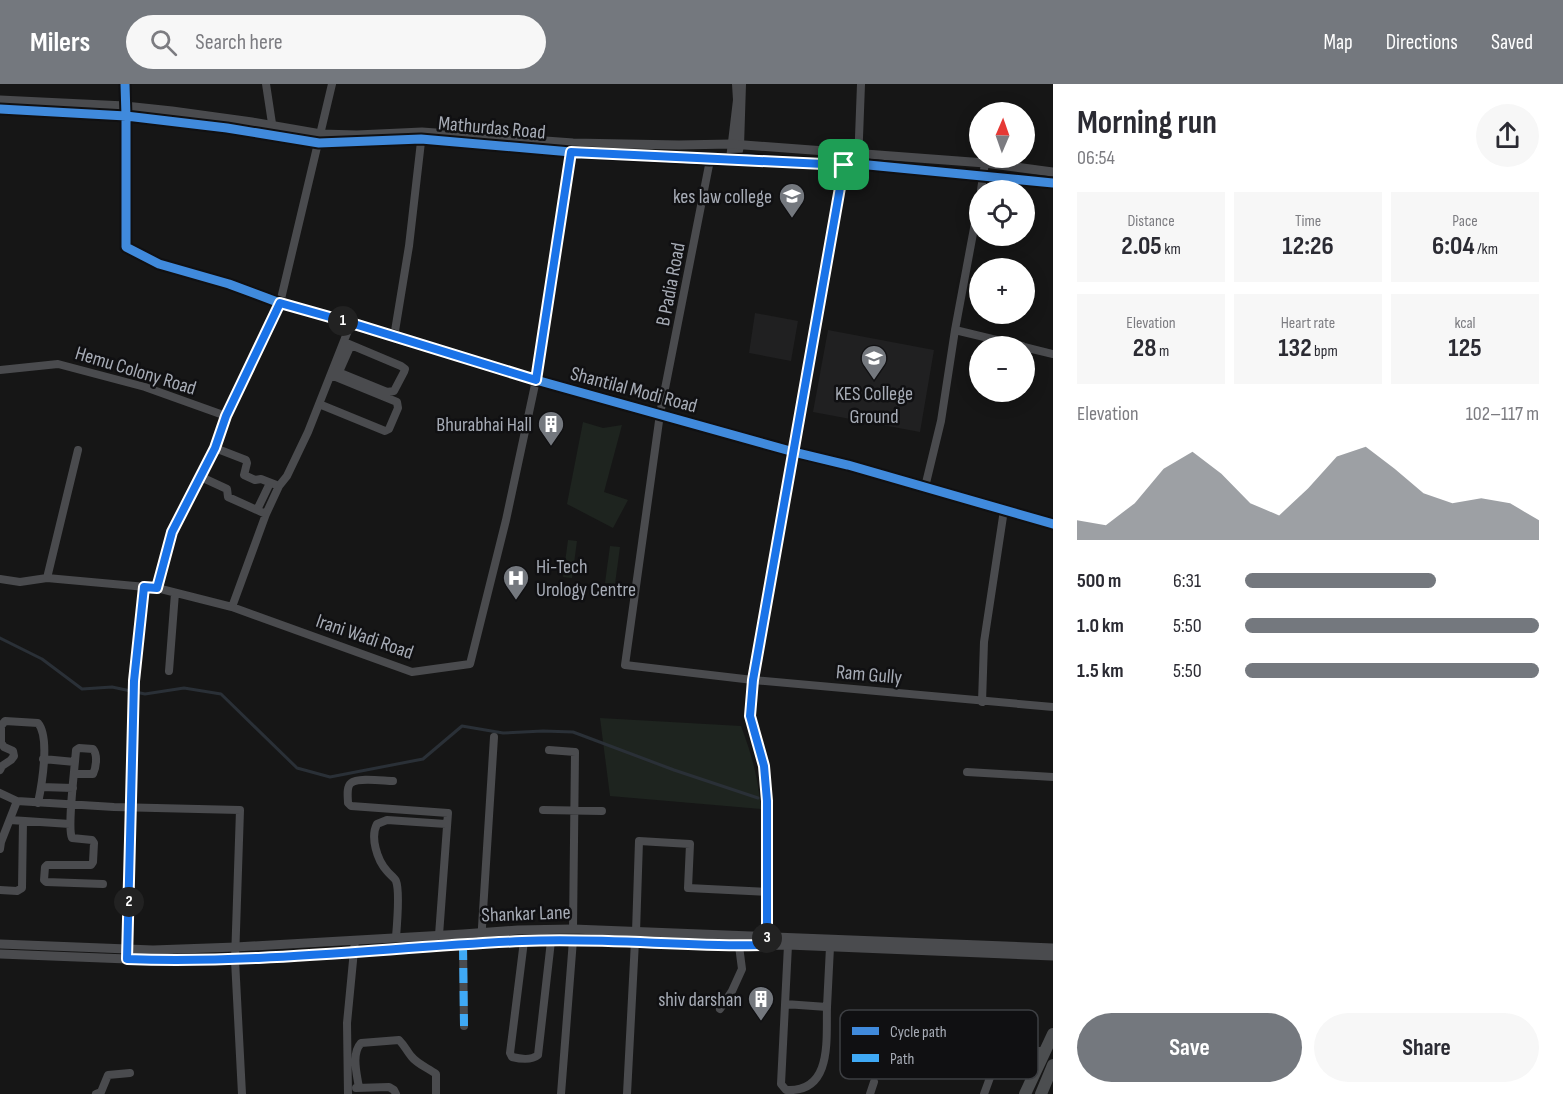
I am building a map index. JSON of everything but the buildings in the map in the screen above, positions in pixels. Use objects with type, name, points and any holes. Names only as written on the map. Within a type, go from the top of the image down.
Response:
[{"type":"main road","points":[[1038,1066],[1053,1034]]},
{"type":"main road","points":[[1041,1094],[1053,1065]]},
{"type":"main road","points":[[1025,1094],[1032,1079]]},
{"type":"street","name":"Shantilal Modi Road","points":[[125,84],[126,247],[159,264],[536,380],[848,465],[1053,524]]},
{"type":"street","points":[[266,84],[273,130]]},
{"type":"street","points":[[157,588],[172,532],[215,448],[226,416],[280,303],[332,84]]},
{"type":"street","points":[[736,84],[736,145]]},
{"type":"street","points":[[734,159],[742,84]]},
{"type":"street","points":[[858,164],[861,84]]},
{"type":"street","points":[[0,100],[125,106],[172,111],[273,130]]},
{"type":"street","points":[[0,109],[126,116],[273,130]]},
{"type":"street","name":"Mathurdas Road","points":[[273,130],[320,138],[422,135],[710,160],[858,164],[1053,183]]},
{"type":"street","points":[[394,337],[409,246],[422,135]]},
{"type":"street","points":[[536,380],[572,147],[736,145],[969,162]]},
{"type":"street","name":"B Padia Road","points":[[710,160],[660,414],[625,665],[753,680]]},
{"type":"street","points":[[767,941],[767,801],[764,766],[750,716],[753,680],[844,165]]},
{"type":"street","points":[[982,180],[984,168]]},
{"type":"street","points":[[1023,168],[1053,172]]},
{"type":"street","points":[[925,487],[941,422],[971,246]]},
{"type":"street","points":[[232,607],[266,514],[321,405],[347,344],[351,323]]},
{"type":"street","points":[[955,330],[979,336]]},
{"type":"street","points":[[334,374],[390,392],[394,391],[405,372],[401,366],[347,344]]},
{"type":"street","points":[[1035,350],[1053,354]]},
{"type":"street","name":"Hemu Colony Road","points":[[0,370],[58,364],[145,387],[226,416]]},
{"type":"street","points":[[321,405],[385,431],[389,429],[399,408],[397,402],[334,374]]},
{"type":"street","name":"Irani Wadi Road","points":[[0,579],[20,582],[47,578],[157,588],[232,607],[412,672],[470,664],[506,520],[536,380]]},
{"type":"street","points":[[215,448],[246,460],[248,463],[244,475],[279,486]]},
{"type":"street","points":[[47,578],[78,450]]},
{"type":"street","points":[[201,477],[227,489],[228,497],[266,514]]},
{"type":"street","points":[[257,510],[270,483]]},
{"type":"street","points":[[982,702],[984,642],[1004,510]]},
{"type":"street","points":[[127,954],[134,681],[144,587]]},
{"type":"street","points":[[169,671],[175,593]]},
{"type":"street","name":"Ram Gully","points":[[753,680],[1053,707]]},
{"type":"street","points":[[0,770],[14,756],[13,751],[1,743],[2,726],[5,721],[38,723],[44,744],[38,802]]},
{"type":"street","points":[[481,943],[494,737]]},
{"type":"street","points":[[74,774],[93,774],[96,752],[93,749],[79,748],[76,750],[74,774],[72,804],[70,824],[72,838],[92,840],[94,843],[93,862],[91,865],[46,865],[44,880],[46,882],[103,884]]},
{"type":"street","points":[[549,750],[575,752],[573,929]]},
{"type":"street","points":[[43,759],[75,762]]},
{"type":"street","points":[[967,772],[1053,777]]},
{"type":"street","points":[[393,781],[360,780],[351,783],[348,803],[351,806],[448,813],[439,935]]},
{"type":"street","points":[[41,787],[73,788]]},
{"type":"street","points":[[0,793],[17,801],[240,810],[235,960],[242,1094]]},
{"type":"street","points":[[0,849],[17,801]]},
{"type":"street","points":[[543,810],[602,811]]},
{"type":"street","points":[[10,819],[70,824]]},
{"type":"street","points":[[396,937],[396,880],[382,865],[373,837],[374,829],[377,824],[387,820],[446,824]]},
{"type":"street","points":[[0,890],[17,891],[22,888],[23,821]]},
{"type":"street","points":[[627,1094],[639,841],[690,844],[688,888],[767,892]]},
{"type":"street","name":"Shankar Lane","points":[[0,954],[127,954],[481,931],[573,929],[739,946],[767,941],[789,945],[1053,956]]},
{"type":"street","name":"Shankar Lane","points":[[0,944],[235,960],[481,943],[636,936],[1053,948]]},
{"type":"street","points":[[355,940],[346,1023],[348,1091],[359,1088],[389,1087],[396,1094]]},
{"type":"street","points":[[561,1094],[573,940]]},
{"type":"street","points":[[524,941],[510,1053],[512,1057],[520,1059],[534,1059],[538,1055],[551,941]]},
{"type":"street","points":[[463,945],[464,1026]]},
{"type":"street","points":[[789,945],[781,1084],[786,1090],[801,1089],[807,1086],[816,1080],[822,1071],[826,1047],[830,947]]},
{"type":"street","points":[[720,1009],[732,991],[742,969],[739,946]]},
{"type":"street","points":[[785,1004],[827,1007]]},
{"type":"street","points":[[359,1088],[356,1055],[361,1043],[399,1040],[420,1065],[436,1074],[436,1094]]},
{"type":"street","points":[[1038,1051],[1045,1051]]},
{"type":"street","points":[[96,1094],[101,1092],[108,1076],[130,1073]]},
{"type":"street","points":[[984,1094],[989,1079]]},
{"type":"street","points":[[870,1094],[874,1082]]},
{"type":"shaded area","points":[[755,313],[798,321],[791,361],[749,353]]},
{"type":"shaded area","name":"KES College Ground","points":[[828,330],[934,350],[920,432],[813,412]]},
{"type":"shaded area","points":[[583,422],[603,428],[622,425],[604,492],[628,500],[613,528],[567,504]]},
{"type":"shaded area","points":[[568,540],[577,541],[572,578],[563,577]]},
{"type":"shaded area","points":[[610,546],[620,547],[615,584],[605,583]]},
{"type":"shaded area","points":[[600,718],[741,726],[754,767],[761,809],[610,796]]},
{"type":"waterway","points":[[0,638],[42,659],[82,689],[112,687],[145,694],[184,688],[221,694],[297,768],[330,777],[423,759],[462,726],[503,733],[573,732],[674,770],[758,798]]},
{"type":"marked path","points":[[463,945],[464,1026]]},
{"type":"cycle path","points":[[125,84],[126,247],[159,264],[536,380],[848,465],[1053,524]]},
{"type":"cycle path","points":[[0,109],[126,116],[227,128],[319,143],[421,139],[571,152],[710,160],[747,159],[858,164],[1053,183]]},
{"type":"place","name":"kes law college","points":[[792,219]]},
{"type":"place","name":"KES College Ground","points":[[874,381]]},
{"type":"place","name":"Bhurabhai Hall","points":[[551,447]]},
{"type":"place","name":"Hi-Tech Urology Centre","points":[[516,601]]},
{"type":"place","name":"shiv darshan","points":[[761,1022]]},
{"type":"route","points":[[571,152],[844,165],[753,680],[750,716],[764,766],[767,801],[767,945],[739,946],[635,941],[524,941],[235,960],[127,959],[134,681],[144,587],[157,588],[172,532],[215,448],[226,416],[280,303],[536,380],[571,152]]}]
